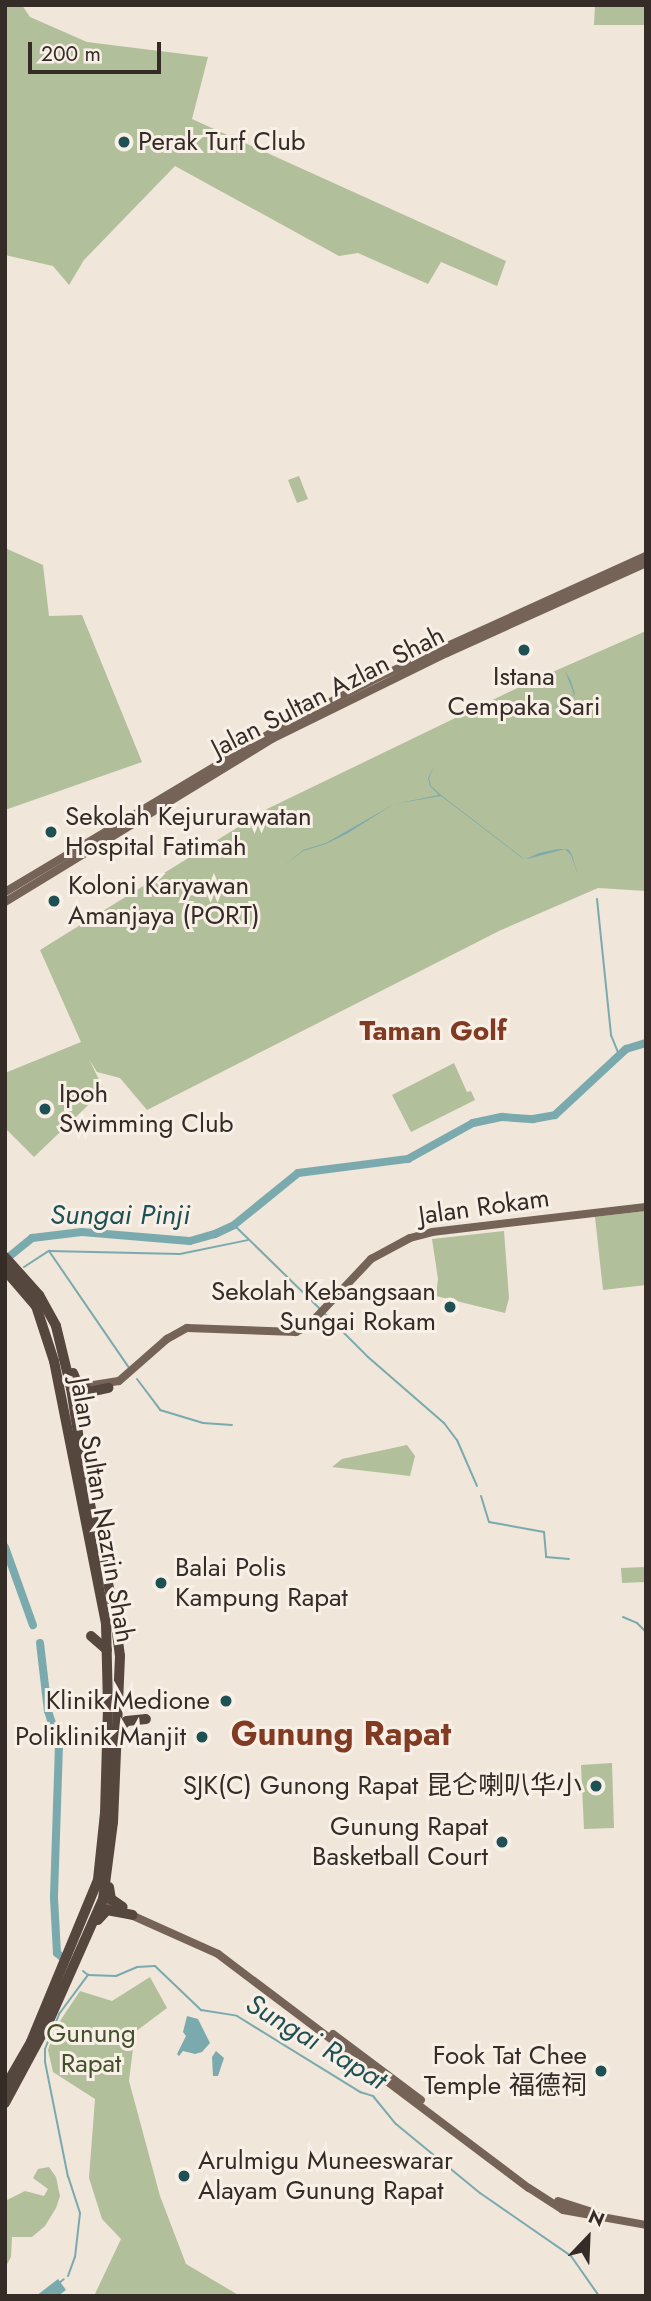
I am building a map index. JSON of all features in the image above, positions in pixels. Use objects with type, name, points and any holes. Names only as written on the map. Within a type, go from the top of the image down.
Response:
[{"type":"highway","name":"Jalan Sultan Nazrin Shah","points":[[5,1256],[10,1271],[36,1306],[54,1361],[106,1631],[107,1650],[107,1763],[98,1880],[31,2042],[5,2087]]},
{"type":"highway","name":"Jalan Sultan Nazrin Shah","points":[[5,2102],[22,2076],[88,1938],[102,1900],[108,1872],[120,1649],[87,1491],[71,1389],[56,1326],[38,1295],[10,1271]]},
{"type":"highway","points":[[56,1326],[74,1380],[85,1387]]},
{"type":"highway","points":[[54,1361],[62,1384],[71,1389],[65,1401],[74,1446],[71,1454]]},
{"type":"highway","points":[[76,1416],[84,1393],[108,1388]]},
{"type":"highway","points":[[104,1568],[113,1633],[106,1631],[91,1636],[107,1650]]},
{"type":"highway","points":[[106,1631],[113,1650],[112,1707],[118,1713]]},
{"type":"highway","points":[[117,1730],[127,1721],[146,1719]]},
{"type":"highway","points":[[108,1872],[110,1899],[123,1907]]},
{"type":"highway","points":[[75,1941],[102,1900],[98,1880]]},
{"type":"highway","points":[[88,1938],[107,1910],[133,1915]]},
{"type":"main road","name":"Jalan Sultan Azlan Shah","points":[[5,892],[272,732],[379,677],[646,556]]},
{"type":"main road","name":"Jalan Sultan Azlan Shah","points":[[5,902],[272,740],[447,653],[646,563]]},
{"type":"main road","name":"Jalan Rokam","points":[[71,1389],[119,1381],[174,1334],[187,1328],[296,1332],[315,1319],[372,1259],[387,1247],[410,1238],[432,1232],[646,1207]]},
{"type":"main road","points":[[71,1389],[108,1388],[127,1381],[175,1336],[195,1329]]},
{"type":"main road","points":[[102,1900],[220,1950],[542,2192],[564,2204],[589,2212],[646,2222]]},
{"type":"main road","points":[[102,1900],[218,1954],[528,2188],[563,2210],[646,2222]]},
{"type":"main road","points":[[462,2131],[467,2141],[481,2146]]},
{"type":"green space","name":"Perak Turf Club","points":[[5,5],[22,5],[30,17],[87,42],[208,57],[192,119],[506,261],[497,286],[441,262],[428,284],[358,253],[339,256],[175,166],[84,260],[69,285],[53,266],[5,255]]},
{"type":"green space","points":[[595,5],[646,5],[646,25],[594,25]]},
{"type":"green space","points":[[299,476],[308,499],[297,503],[288,480]]},
{"type":"green space","points":[[5,548],[43,565],[49,616],[82,615],[142,762],[5,810]]},
{"type":"green space","points":[[646,631],[646,891],[598,888],[499,931],[147,1110],[120,1078],[97,1072],[89,1059],[104,1090],[34,1157],[5,1128],[5,1073],[81,1042],[40,950],[269,808],[532,681]]},
{"type":"green space","points":[[454,1063],[467,1092],[471,1091],[475,1100],[411,1132],[392,1095]]},
{"type":"green space","points":[[646,1211],[646,1285],[603,1290],[595,1217]]},
{"type":"green space","points":[[504,1231],[509,1298],[505,1313],[436,1296],[438,1279],[432,1239]]},
{"type":"green space","points":[[407,1445],[415,1456],[410,1476],[332,1467],[342,1459]]},
{"type":"green space","points":[[646,1567],[646,1582],[622,1583],[621,1568]]},
{"type":"green space","points":[[612,1763],[614,1828],[584,1829],[581,1765]]},
{"type":"green space","name":"Gunung Rapat","points":[[150,1977],[167,2008],[135,2032],[129,2081],[160,2196],[186,2264],[240,2296],[94,2296],[121,2239],[102,2219],[89,2178],[95,2099],[53,2072],[48,2050],[56,2027],[80,1991],[112,2001]]},
{"type":"green space","points":[[49,2167],[56,2177],[60,2196],[56,2208],[45,2226],[32,2237],[12,2237],[11,2257],[5,2268],[5,2201],[25,2191],[44,2196],[48,2189],[33,2178],[38,2169]]},
{"type":"water","points":[[565,671],[575,694],[524,726],[574,694]]},
{"type":"water","points":[[435,765],[429,778],[431,786],[524,858],[441,796],[394,804],[439,795],[430,786],[428,778]]},
{"type":"water","points":[[394,804],[348,833],[326,844],[303,851],[284,866],[303,850],[326,843]]},
{"type":"water","points":[[565,849],[527,859],[539,853]]},
{"type":"water","points":[[187,2016],[198,2019],[210,2043],[202,2052],[195,2054],[183,2051],[179,2056],[177,2054],[186,2036],[183,2032]]},
{"type":"water","points":[[216,2051],[224,2058],[218,2076],[213,2076],[212,2057]]},
{"type":"water","points":[[58,2279],[66,2290],[58,2296],[36,2296]]},
{"type":"waterway","points":[[597,899],[611,1035],[619,1055]]},
{"type":"waterway","name":"Sungai Pinji","points":[[5,1260],[32,1238],[82,1232],[190,1241],[215,1234],[234,1225],[298,1173],[408,1159],[473,1123],[502,1117],[533,1119],[555,1115],[626,1049],[646,1043]]},
{"type":"waterway","points":[[234,1225],[321,1310]]},
{"type":"waterway","points":[[24,1267],[49,1251],[180,1254],[248,1240]]},
{"type":"waterway","points":[[49,1251],[129,1368]]},
{"type":"waterway","points":[[325,1314],[368,1357],[444,1423],[457,1440],[477,1486]]},
{"type":"waterway","points":[[137,1379],[160,1410],[203,1423],[232,1425]]},
{"type":"waterway","points":[[481,1496],[489,1522],[544,1532],[546,1557],[569,1559]]},
{"type":"waterway","name":"Sungai Rapat","points":[[5,1547],[33,1625]]},
{"type":"waterway","points":[[623,1617],[637,1623],[646,1632]]},
{"type":"waterway","name":"Sungai Rapat","points":[[40,1643],[48,1711],[59,1745],[54,1898],[57,1953],[63,1958]]},
{"type":"waterway","name":"Sungai Rapat","points":[[83,1971],[88,1975],[116,1976],[137,1967],[155,1966],[201,2010],[237,2016],[360,2092],[373,2096],[396,2124],[480,2193],[571,2256],[599,2296]]},
{"type":"waterway","points":[[68,2276],[75,2257],[80,2213],[68,2177],[45,2062],[45,2049],[59,2014],[88,1975]]},
{"type":"waterway","points":[[59,2283],[64,2279]]},
{"type":"place","name":"Perak Turf Club","points":[[124,142]]},
{"type":"place","name":"Istana Cempaka Sari","points":[[524,650]]},
{"type":"place","name":"Sekolah Kejururawatan Hospital Fatimah","points":[[51,832]]},
{"type":"place","name":"Koloni Karyawan Amanjaya (PORT)","points":[[54,901]]},
{"type":"place","name":"Ipoh Swimming Club","points":[[45,1109]]},
{"type":"place","name":"Sekolah Kebangsaan Sungai Rokam","points":[[450,1307]]},
{"type":"place","name":"Balai Polis Kampung Rapat","points":[[161,1583]]},
{"type":"place","name":"Klinik Medione","points":[[226,1701]]},
{"type":"place","name":"Poliklinik Manjit","points":[[202,1737]]},
{"type":"place","name":"SJK(C) Gunong Rapat 昆仑喇叭华小","points":[[596,1786]]},
{"type":"place","name":"Gunung Rapat Basketball Court","points":[[502,1842]]},
{"type":"place","name":"Fook Tat Chee Temple 福德祠","points":[[601,2071]]},
{"type":"place","name":"Arulmigu Muneeswarar Alayam Gunung Rapat","points":[[184,2176]]},
{"type":"district","name":"Taman Golf","points":[[433,1031]]},
{"type":"district","name":"Gunung Rapat","points":[[341,1734]]}]
